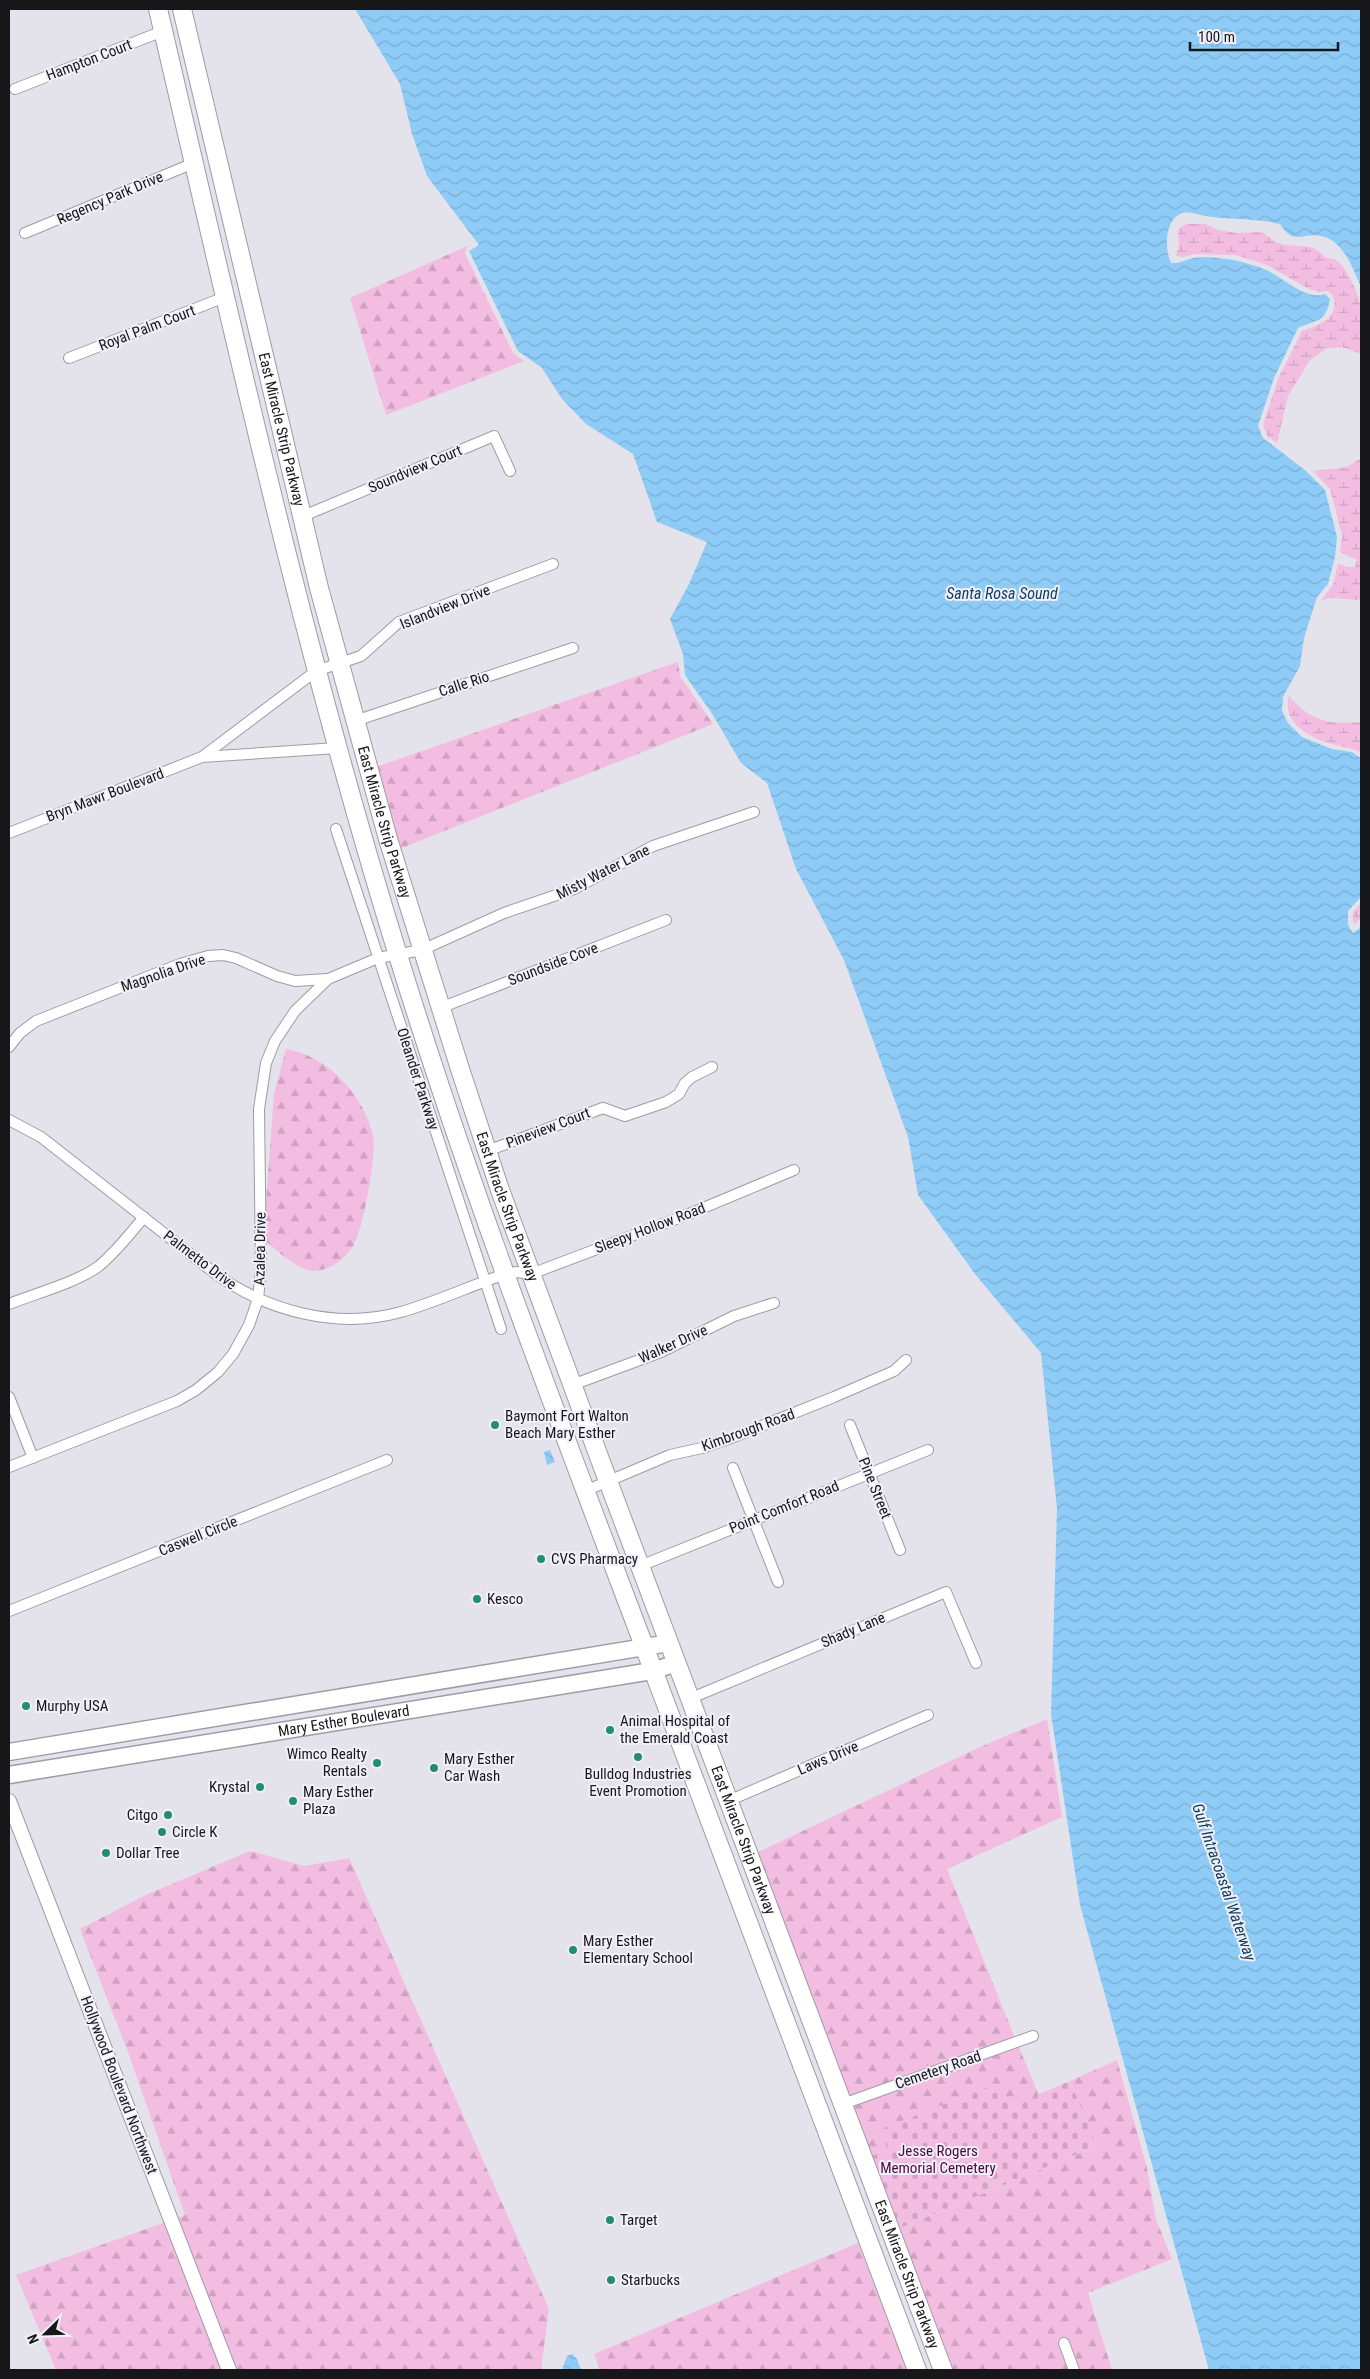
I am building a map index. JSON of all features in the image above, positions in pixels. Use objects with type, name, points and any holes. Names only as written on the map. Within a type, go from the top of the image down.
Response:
[{"type":"highway","name":"East Miracle Strip Parkway","points":[[158,9],[258,436],[316,671],[398,955],[451,1121],[505,1274],[652,1671],[917,2370]]},
{"type":"highway","name":"East Miracle Strip Parkway","points":[[182,9],[301,516],[354,721],[440,1008],[487,1151],[572,1385],[944,2370]]},
{"type":"highway","points":[[194,163],[217,157]]},
{"type":"highway","points":[[258,436],[280,430]]},
{"type":"main road","name":"Mary Esther Boulevard","points":[[9,1752],[669,1643]]},
{"type":"main road","name":"Mary Esther Boulevard","points":[[9,1776],[652,1671],[677,1663]]},
{"type":"street","name":"Hampton Court","points":[[14,89],[163,32]]},
{"type":"street","name":"Regency Park Drive","points":[[25,233],[194,163]]},
{"type":"street","name":"Royal Palm Court","points":[[69,358],[225,297]]},
{"type":"street","name":"Soundview Court","points":[[301,516],[494,436],[510,471]]},
{"type":"street","name":"Islandview Drive","points":[[316,671],[361,656],[400,622],[553,564]]},
{"type":"street","name":"Calle Rio","points":[[354,721],[573,648]]},
{"type":"street","name":"Bryn Mawr Boulevard","points":[[9,833],[202,757],[316,671]]},
{"type":"street","name":"Bryn Mawr Boulevard","points":[[202,757],[337,748]]},
{"type":"street","name":"Misty Water Lane","points":[[398,955],[422,950],[504,913],[547,900],[574,889],[652,846],[754,812]]},
{"type":"street","name":"Oleander Parkway","points":[[336,829],[501,1329]]},
{"type":"street","name":"Soundside Cove","points":[[440,1008],[666,920]]},
{"type":"street","name":"Azalea Drive","points":[[9,1468],[177,1401],[196,1390],[218,1372],[233,1354],[249,1325],[258,1299],[261,1268],[259,1109],[266,1063],[286,1022],[328,979],[378,958],[398,955]]},
{"type":"street","name":"Magnolia Drive","points":[[9,1047],[20,1033],[36,1021],[202,957],[230,957],[295,981],[328,979]]},
{"type":"street","name":"Pineview Court","points":[[487,1151],[603,1108],[625,1116],[648,1108],[674,1098],[685,1083],[712,1067]]},
{"type":"street","name":"Palmetto Drive","points":[[9,1120],[41,1137],[227,1282],[272,1305],[318,1317],[366,1318],[401,1312],[505,1274]]},
{"type":"street","name":"Sleepy Hollow Road","points":[[505,1274],[518,1272],[531,1274],[684,1216],[794,1170]]},
{"type":"street","points":[[9,1304],[97,1267],[113,1254],[144,1217]]},
{"type":"street","name":"Walker Drive","points":[[572,1385],[661,1352],[734,1316],[774,1303]]},
{"type":"street","name":"Kimbrough Road","points":[[585,1491],[670,1455],[721,1441],[834,1398],[894,1371],[906,1360]]},
{"type":"street","points":[[9,1396],[33,1458]]},
{"type":"street","name":"Pine Street","points":[[850,1425],[900,1550]]},
{"type":"street","name":"Point Comfort Road","points":[[640,1566],[928,1450]]},
{"type":"street","name":"Caswell Circle","points":[[9,1611],[387,1460]]},
{"type":"street","points":[[733,1468],[778,1582]]},
{"type":"street","name":"Shady Lane","points":[[690,1699],[946,1592],[976,1663]]},
{"type":"street","name":"Laws Drive","points":[[728,1801],[928,1715]]},
{"type":"street","name":"Hollywood Boulevard Northwest","points":[[9,1801],[229,2370]]},
{"type":"street","name":"Cemetery Road","points":[[843,2104],[1034,2036]]},
{"type":"street","points":[[1064,2343],[1074,2370]]},
{"type":"green space","points":[[1186,224],[1205,224],[1218,230],[1237,233],[1263,232],[1280,243],[1311,248],[1325,257],[1335,259],[1340,263],[1355,289],[1362,314],[1361,354],[1342,347],[1326,349],[1310,360],[1288,396],[1277,443],[1267,436],[1263,425],[1278,379],[1302,331],[1321,323],[1330,316],[1334,304],[1333,296],[1328,291],[1319,292],[1309,289],[1267,265],[1235,255],[1195,254],[1183,257],[1176,256],[1179,245],[1178,229]]},
{"type":"green space","points":[[472,244],[467,247],[465,253],[513,353],[524,361],[386,415],[350,298]]},
{"type":"green space","points":[[1361,458],[1361,600],[1331,598],[1321,600],[1333,585],[1338,563],[1347,567],[1355,567],[1357,560],[1340,552],[1342,535],[1330,489],[1313,471],[1347,467]]},
{"type":"green space","points":[[678,662],[680,676],[713,724],[399,849],[376,767]]},
{"type":"green space","points":[[1289,696],[1305,711],[1321,720],[1340,723],[1361,722],[1361,753],[1317,739],[1300,729],[1290,715],[1288,706]]},
{"type":"green space","points":[[1361,903],[1361,918],[1355,924],[1353,922],[1353,912]]},
{"type":"green space","points":[[286,1049],[316,1060],[342,1080],[362,1106],[373,1136],[373,1159],[368,1193],[365,1211],[356,1240],[345,1257],[331,1266],[314,1271],[295,1264],[266,1241],[266,1201],[274,1094]]},
{"type":"green space","points":[[1047,1719],[1062,1817],[947,1869],[1015,2038],[848,2097],[754,1854],[980,1747]]},
{"type":"green space","points":[[250,1851],[304,1866],[349,1858],[549,2309],[541,2370],[235,2370],[177,2218],[185,2215],[129,2055],[80,1929],[148,1894]]},
{"type":"green space","points":[[1019,2047],[1039,2096],[1009,2107],[1001,2086],[995,2084],[885,2128],[882,2134],[888,2150],[872,2156],[852,2106]]},
{"type":"green space","points":[[1117,2060],[1147,2168],[1156,2219],[1172,2259],[1088,2293],[1112,2370],[1080,2370],[1067,2337],[1057,2341],[1068,2370],[953,2370],[900,2228],[1097,2146],[1070,2081]]},
{"type":"green space","name":"Jesse Rogers Memorial Cemetery","points":[[1070,2081],[1097,2146],[900,2228],[872,2156],[888,2150],[881,2134],[884,2128],[995,2084],[1001,2086],[1009,2107]]},
{"type":"green space","points":[[166,2222],[223,2370],[56,2370],[16,2275]]},
{"type":"green space","points":[[858,2243],[907,2370],[600,2370],[594,2354]]},
{"type":"water","name":"Santa Rosa Sound","points":[[355,9],[1361,9],[1361,287],[1348,258],[1332,240],[1318,235],[1295,237],[1285,231],[1280,224],[1183,213],[1171,223],[1167,244],[1171,263],[1201,257],[1240,261],[1273,273],[1302,291],[1310,294],[1325,294],[1330,299],[1326,312],[1320,319],[1298,328],[1274,378],[1258,426],[1263,438],[1306,471],[1325,490],[1337,537],[1335,557],[1328,584],[1317,597],[1304,638],[1300,666],[1283,697],[1282,711],[1288,723],[1302,737],[1332,749],[1352,752],[1361,758],[1361,897],[1348,911],[1348,925],[1353,933],[1361,927],[1361,2370],[1209,2370],[1080,1905],[1051,1714],[1057,1509],[1041,1353],[975,1274],[918,1195],[908,1137],[844,960],[796,869],[767,783],[741,763],[713,715],[685,675],[683,654],[670,619],[689,584],[707,542],[657,522],[633,454],[586,424],[562,399],[542,368],[518,351],[469,251],[479,245],[427,176],[412,134],[400,84]]},
{"type":"water","points":[[550,1450],[555,1462],[547,1465],[544,1452]]},
{"type":"water","points":[[572,2354],[577,2359],[581,2370],[562,2370],[567,2356]]},
{"type":"place","name":"Baymont Fort Walton Beach Mary Esther","points":[[495,1425]]},
{"type":"place","name":"CVS Pharmacy","points":[[541,1559]]},
{"type":"place","name":"Kesco","points":[[477,1599]]},
{"type":"place","name":"Murphy USA","points":[[26,1706]]},
{"type":"place","name":"Animal Hospital of the Emerald Coast","points":[[610,1730]]},
{"type":"place","name":"Bulldog Industries Event Promotion","points":[[638,1757]]},
{"type":"place","name":"Wimco Realty Rentals","points":[[377,1763]]},
{"type":"place","name":"Mary Esther Car Wash","points":[[434,1768]]},
{"type":"place","name":"Krystal","points":[[260,1787]]},
{"type":"place","name":"Mary Esther Plaza","points":[[293,1801]]},
{"type":"place","name":"Citgo","points":[[168,1815]]},
{"type":"place","name":"Circle K","points":[[162,1832]]},
{"type":"place","name":"Dollar Tree","points":[[106,1853]]},
{"type":"place","name":"Mary Esther Elementary School","points":[[573,1950]]},
{"type":"place","name":"Target","points":[[610,2220]]},
{"type":"place","name":"Starbucks","points":[[611,2280]]},
{"type":"water label","name":"Gulf Intracoastal Waterway","points":[[1224,1882]]}]
